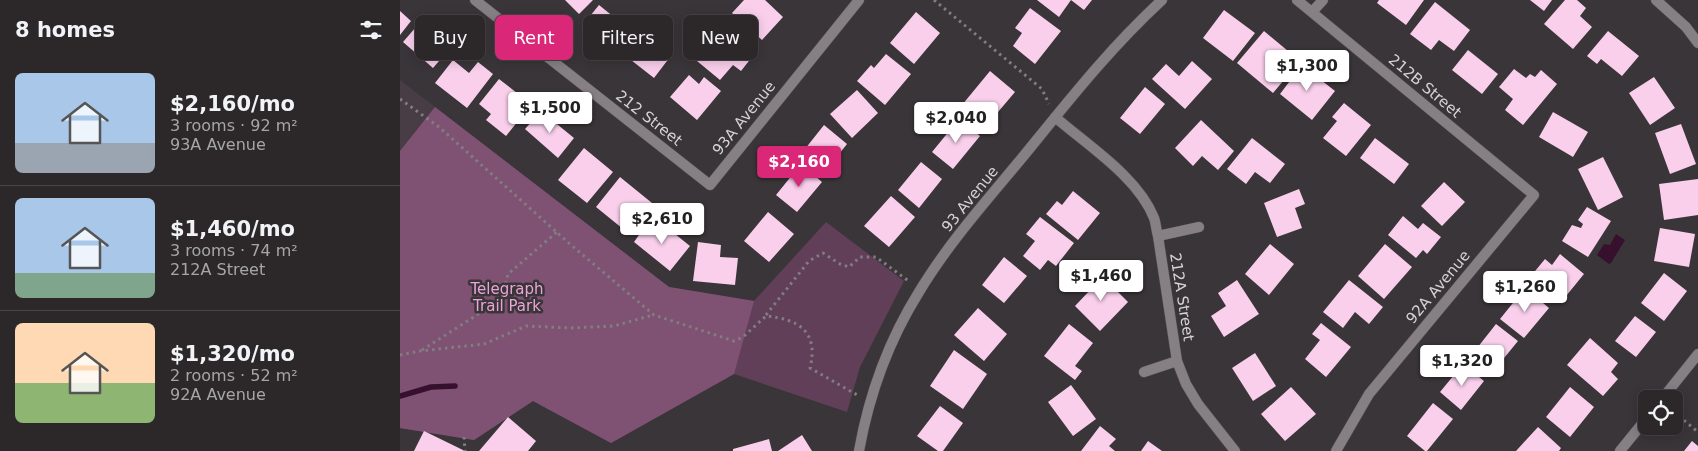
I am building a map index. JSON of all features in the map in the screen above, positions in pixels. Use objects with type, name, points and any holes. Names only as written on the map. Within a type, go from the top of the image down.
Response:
[{"type":"street","name":"212 Street","points":[[475,0],[710,185]]},
{"type":"street","name":"93A Avenue","points":[[710,185],[859,0]]},
{"type":"street","name":"93 Avenue","points":[[860,451],[870,402],[889,351],[920,290],[971,221],[1110,51],[1162,0]]},
{"type":"street","name":"212B Street","points":[[1297,0],[1534,195]]},
{"type":"street","points":[[1312,12],[1323,0]]},
{"type":"street","points":[[1656,0],[1686,27],[1698,43]]},
{"type":"street","name":"212A Street","points":[[1055,117],[1128,180],[1148,206],[1154,218],[1158,236],[1177,361],[1186,384],[1198,404],[1235,451]]},
{"type":"street","name":"92A Avenue","points":[[1336,451],[1369,394],[1534,195]]},
{"type":"street","name":"212A Street","points":[[1158,236],[1199,226]]},
{"type":"street","points":[[1669,390],[1698,354]]},
{"type":"street","name":"212A Street","points":[[1144,372],[1177,361]]},
{"type":"street","points":[[1620,451],[1638,429]]},
{"type":"path","points":[[934,0],[1042,89],[1055,117]]},
{"type":"path","points":[[400,99],[439,127],[654,315],[734,342],[743,337],[766,316],[810,261],[823,252],[840,264],[850,267],[860,257],[876,257],[920,290]]},
{"type":"path","points":[[420,351],[502,299],[508,274],[557,232]]},
{"type":"path","points":[[400,355],[484,344],[526,326],[570,328],[614,326],[654,315]]},
{"type":"path","points":[[766,316],[780,317],[799,326],[808,333],[813,345],[813,358],[810,368],[870,402]]},
{"type":"path","points":[[1683,420],[1698,432]]},
{"type":"path","points":[[464,437],[466,451]]},
{"type":"shaded area","points":[[400,80],[435,107],[400,151]]},
{"type":"shaded area","points":[[1616,234],[1625,240],[1609,264],[1597,255],[1604,244],[1610,245]]},
{"type":"green space","name":"Telegraph Trail Park","points":[[435,107],[669,287],[754,301],[826,222],[904,281],[860,367],[847,412],[734,374],[611,443],[533,401],[474,440],[400,428],[400,151]]},
{"type":"green space","name":"Telegraph Trail Park","points":[[435,107],[669,287],[754,301],[734,374],[611,443],[533,401],[474,440],[400,428],[400,151]]},
{"type":"building","points":[[565,0],[593,0],[579,14]]},
{"type":"building","points":[[744,0],[765,0],[783,17],[762,40],[758,36],[758,15],[734,15],[732,13]]},
{"type":"building","points":[[1037,0],[1071,0],[1059,17]]},
{"type":"building","points":[[1071,0],[1092,0],[1084,10]]},
{"type":"building","points":[[1379,0],[1424,0],[1406,25],[1377,3]]},
{"type":"building","points":[[1530,0],[1552,0],[1544,11]]},
{"type":"building","points":[[1565,0],[1577,0],[1586,8],[1580,16],[1592,27],[1573,49],[1544,24]]},
{"type":"building","points":[[1435,2],[1470,30],[1454,51],[1439,40],[1431,50],[1410,34]]},
{"type":"building","points":[[599,5],[611,15],[591,15]]},
{"type":"building","points":[[1030,8],[1061,31],[1035,64],[1013,46],[1022,33],[1015,28]]},
{"type":"building","points":[[1224,10],[1255,33],[1233,61],[1203,38]]},
{"type":"building","points":[[400,11],[411,21],[400,35]]},
{"type":"building","points":[[916,12],[940,33],[914,64],[890,43]]},
{"type":"building","points":[[415,28],[415,52],[403,42]]},
{"type":"building","points":[[1264,31],[1300,61],[1273,93],[1237,63]]},
{"type":"building","points":[[1608,31],[1639,56],[1622,76],[1601,59],[1597,64],[1587,56]]},
{"type":"building","points":[[1468,50],[1498,74],[1482,94],[1452,70]]},
{"type":"building","points":[[886,54],[911,74],[885,105],[857,81],[871,65],[874,68]]},
{"type":"building","points":[[424,60],[440,60],[433,68]]},
{"type":"building","points":[[453,60],[469,73],[478,62],[493,74],[467,108],[435,83]]},
{"type":"building","points":[[631,60],[668,60],[654,78]]},
{"type":"building","points":[[750,60],[741,71],[733,65],[720,80],[697,61]]},
{"type":"building","points":[[1192,61],[1212,79],[1185,109],[1152,79],[1166,64],[1179,76]]},
{"type":"building","points":[[1302,65],[1335,91],[1312,120],[1280,94]]},
{"type":"building","points":[[1514,69],[1526,78],[1530,74],[1535,77],[1541,70],[1557,84],[1523,125],[1505,110],[1513,99],[1499,87]]},
{"type":"building","points":[[990,71],[1015,92],[987,125],[962,105]]},
{"type":"building","points":[[689,75],[699,84],[704,77],[721,91],[697,120],[670,97]]},
{"type":"building","points":[[1654,77],[1675,108],[1650,125],[1629,93]]},
{"type":"building","points":[[499,79],[517,93],[513,99],[527,110],[506,136],[486,120],[491,114],[479,104]]},
{"type":"building","points":[[1145,87],[1165,104],[1140,134],[1120,118]]},
{"type":"building","points":[[857,90],[878,113],[852,138],[830,114]]},
{"type":"building","points":[[1344,103],[1371,125],[1346,156],[1323,138],[1337,121],[1332,117]]},
{"type":"building","points":[[541,111],[574,138],[558,158],[525,129]]},
{"type":"building","points":[[1553,112],[1588,132],[1573,157],[1539,137]]},
{"type":"building","points":[[959,119],[980,136],[953,169],[932,152]]},
{"type":"building","points":[[1201,120],[1234,151],[1218,170],[1202,156],[1193,166],[1175,148]]},
{"type":"building","points":[[1681,124],[1696,164],[1670,174],[1655,133]]},
{"type":"building","points":[[824,125],[847,144],[824,173],[801,154]]},
{"type":"building","points":[[1252,138],[1285,164],[1270,183],[1255,172],[1246,184],[1227,169]]},
{"type":"building","points":[[1375,138],[1409,164],[1394,184],[1360,158]]},
{"type":"building","points":[[584,148],[613,172],[587,203],[558,180]]},
{"type":"building","points":[[1603,157],[1623,197],[1598,210],[1578,169]]},
{"type":"building","points":[[921,162],[942,179],[919,208],[898,190]]},
{"type":"building","points":[[801,164],[822,182],[797,212],[776,195]]},
{"type":"building","points":[[620,177],[652,203],[628,233],[596,207]]},
{"type":"building","points":[[1698,179],[1698,215],[1664,220],[1659,184]]},
{"type":"building","points":[[1444,182],[1465,202],[1442,226],[1421,206]]},
{"type":"building","points":[[1299,189],[1305,204],[1295,208],[1302,228],[1277,237],[1264,203]]},
{"type":"building","points":[[1073,191],[1100,213],[1078,240],[1046,214],[1057,201],[1062,205]]},
{"type":"building","points":[[891,196],[915,217],[889,247],[864,226]]},
{"type":"building","points":[[1587,207],[1611,221],[1588,257],[1562,241],[1572,225],[1581,228],[1583,224],[1578,220]]},
{"type":"building","points":[[768,212],[794,234],[769,262],[744,241]]},
{"type":"building","points":[[1403,216],[1418,229],[1423,223],[1441,237],[1427,254],[1423,250],[1416,258],[1388,235]]},
{"type":"building","points":[[1040,217],[1074,243],[1056,266],[1048,260],[1040,270],[1023,256],[1035,241],[1026,234]]},
{"type":"building","points":[[660,222],[690,246],[670,271],[634,242],[646,225],[653,231]]},
{"type":"building","points":[[1660,228],[1695,234],[1689,267],[1654,261]]},
{"type":"building","points":[[698,242],[721,245],[720,257],[738,258],[735,285],[693,281]]},
{"type":"building","points":[[1270,244],[1294,264],[1269,295],[1245,274]]},
{"type":"building","points":[[1385,244],[1412,267],[1384,299],[1358,276]]},
{"type":"building","points":[[1560,254],[1584,274],[1562,301],[1531,276],[1545,259],[1552,265]]},
{"type":"building","points":[[1004,257],[1027,276],[1004,303],[982,285]]},
{"type":"building","points":[[1097,271],[1128,302],[1100,331],[1075,306],[1093,287],[1087,281]]},
{"type":"building","points":[[1664,273],[1687,291],[1664,321],[1641,303]]},
{"type":"building","points":[[1237,280],[1259,314],[1224,337],[1211,316],[1226,306],[1218,293]]},
{"type":"building","points":[[1349,280],[1383,307],[1369,324],[1355,312],[1343,328],[1323,312]]},
{"type":"building","points":[[1525,288],[1549,308],[1524,338],[1500,319]]},
{"type":"building","points":[[978,308],[1007,334],[984,361],[954,335]]},
{"type":"building","points":[[1635,316],[1656,332],[1636,357],[1615,341]]},
{"type":"building","points":[[1321,323],[1351,347],[1326,377],[1305,359],[1320,340],[1312,334]]},
{"type":"building","points":[[1069,324],[1093,343],[1075,366],[1082,371],[1075,380],[1044,356]]},
{"type":"building","points":[[1496,324],[1518,341],[1491,374],[1470,357]]},
{"type":"building","points":[[1590,338],[1618,363],[1611,372],[1618,379],[1603,396],[1567,365]]},
{"type":"building","points":[[954,350],[987,374],[963,409],[930,386]]},
{"type":"building","points":[[1255,353],[1276,386],[1253,401],[1232,368]]},
{"type":"building","points":[[1463,364],[1484,381],[1461,410],[1440,392]]},
{"type":"building","points":[[1071,385],[1096,419],[1073,436],[1048,402]]},
{"type":"building","points":[[1291,387],[1316,414],[1285,441],[1261,414]]},
{"type":"building","points":[[1570,387],[1594,407],[1570,437],[1546,417]]},
{"type":"building","points":[[1433,403],[1453,419],[1427,451],[1425,451],[1407,436]]},
{"type":"building","points":[[940,406],[963,423],[943,451],[938,451],[917,436]]},
{"type":"building","points":[[508,417],[536,441],[528,451],[479,451]]},
{"type":"building","points":[[1100,426],[1116,439],[1109,446],[1115,451],[1081,451]]},
{"type":"building","points":[[1538,427],[1561,448],[1559,451],[1516,451]]},
{"type":"building","points":[[424,431],[465,451],[414,451]]},
{"type":"building","points":[[802,435],[812,451],[778,451]]},
{"type":"building","points":[[769,439],[772,451],[733,451],[733,449]]},
{"type":"building","points":[[1148,441],[1162,451],[1141,451]]},
{"type":"building","points":[[1692,441],[1698,446],[1698,451],[1684,451]]},
{"type":"waterway","points":[[400,396],[431,387],[455,386]]}]
